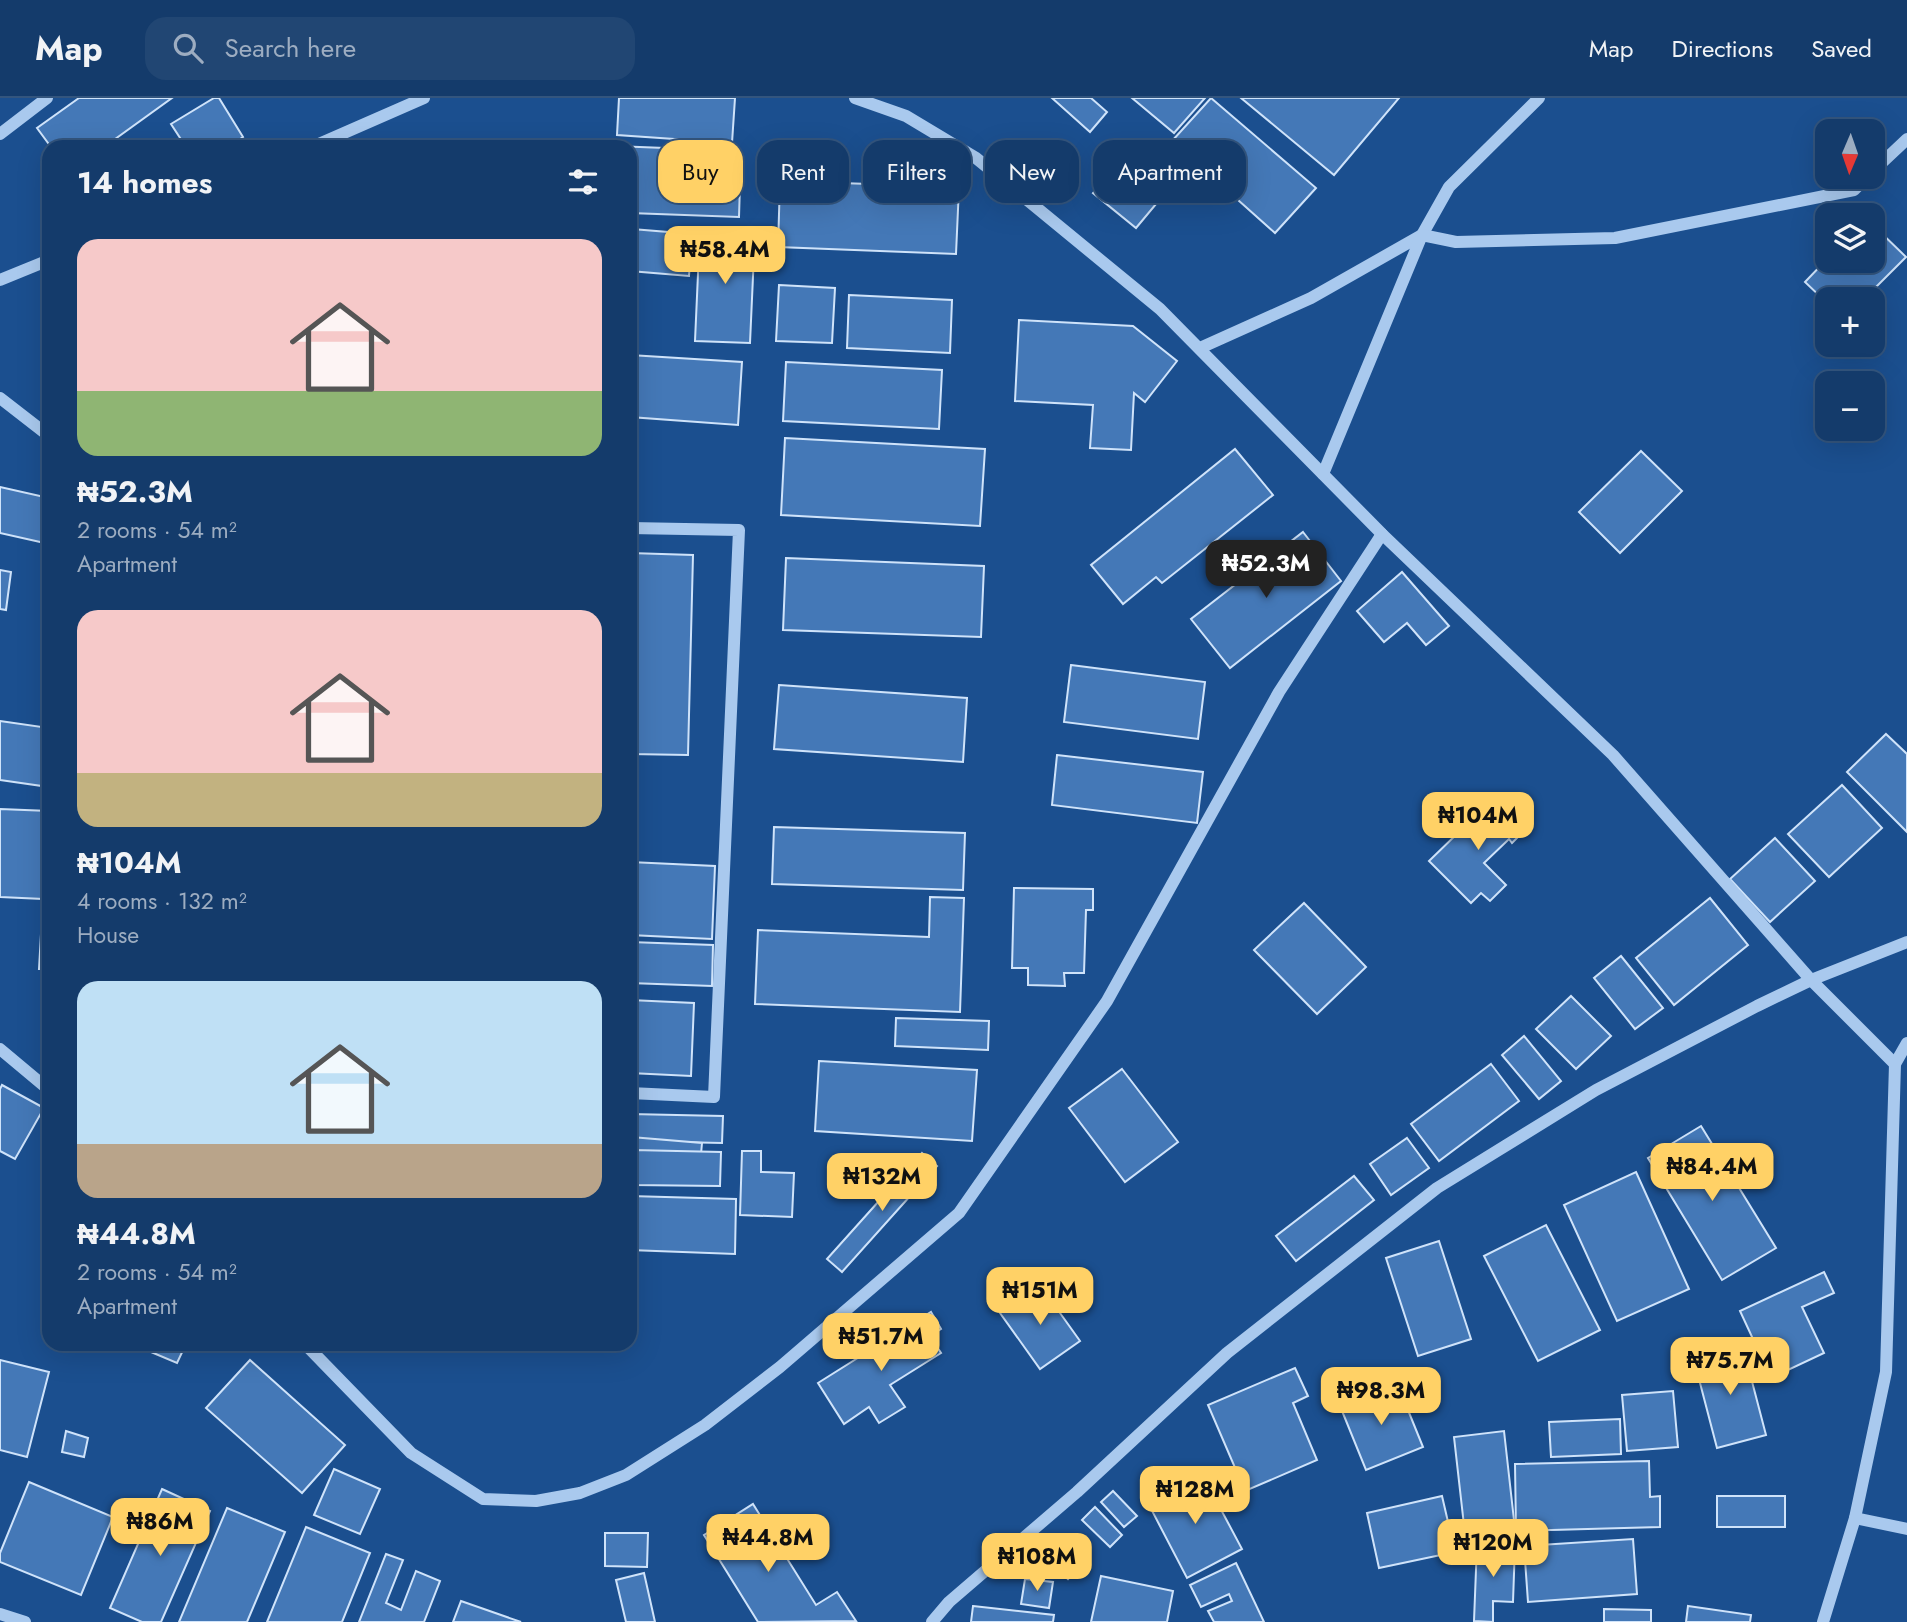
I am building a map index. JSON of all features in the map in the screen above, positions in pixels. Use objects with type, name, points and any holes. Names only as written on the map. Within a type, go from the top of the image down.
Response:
[{"type":"street","points":[[0,134],[47,98]]},
{"type":"street","points":[[328,140],[424,98]]},
{"type":"street","points":[[855,98],[906,116],[976,158],[1160,309],[1381,534],[1613,755],[1811,980],[1895,1063]]},
{"type":"street","points":[[1323,474],[1423,235],[1449,187],[1539,98]]},
{"type":"street","points":[[1885,160],[1907,139]]},
{"type":"street","points":[[1200,348],[1311,298],[1423,235],[1456,242],[1615,238],[1855,189]]},
{"type":"street","points":[[0,280],[42,263]]},
{"type":"street","points":[[0,398],[42,431]]},
{"type":"street","points":[[637,528],[739,530],[714,1097],[637,1093]]},
{"type":"street","points":[[312,1351],[411,1453],[483,1499],[536,1501],[580,1493],[625,1475],[705,1425],[779,1367],[959,1213],[1107,1001],[1279,692],[1381,534]]},
{"type":"street","points":[[932,1622],[948,1602],[1077,1492],[1227,1353],[1437,1188],[1596,1090],[1811,980],[1907,942]]},
{"type":"street","points":[[1823,1622],[1856,1518],[1886,1372],[1895,1063],[1907,1043]]},
{"type":"street","points":[[0,1049],[42,1084]]},
{"type":"street","points":[[1856,1518],[1907,1529]]},
{"type":"street","points":[[0,1614],[25,1622]]},
{"type":"building","points":[[79,98],[172,98],[114,140],[46,140],[37,128]]},
{"type":"building","points":[[214,98],[219,98],[243,137],[238,140],[181,140],[171,124]]},
{"type":"building","points":[[619,98],[735,98],[732,140],[617,135]]},
{"type":"building","points":[[1052,98],[1091,98],[1107,112],[1090,132]]},
{"type":"building","points":[[1132,98],[1205,98],[1174,133]]},
{"type":"building","points":[[1211,98],[1316,188],[1275,233],[1241,203],[1246,203],[1246,140],[1173,140]]},
{"type":"building","points":[[1241,98],[1399,98],[1334,175]]},
{"type":"building","points":[[637,147],[658,148],[658,203],[739,203],[739,217],[637,213]]},
{"type":"building","points":[[849,183],[863,184],[863,203],[958,203],[956,254],[778,247],[779,203],[849,203]]},
{"type":"building","points":[[1105,203],[1157,203],[1136,228]]},
{"type":"building","points":[[637,229],[692,234],[689,276],[637,272]]},
{"type":"building","points":[[700,229],[755,232],[750,343],[695,341]]},
{"type":"building","points":[[1885,237],[1906,257],[1876,287],[1815,287],[1815,292],[1805,282],[1815,272],[1885,273]]},
{"type":"building","points":[[779,285],[835,288],[832,343],[776,341]]},
{"type":"building","points":[[849,295],[952,300],[950,353],[847,348]]},
{"type":"building","points":[[1019,320],[1133,326],[1177,361],[1145,402],[1134,393],[1131,450],[1090,448],[1093,405],[1015,401]]},
{"type":"building","points":[[637,355],[742,362],[738,425],[637,418]]},
{"type":"building","points":[[786,362],[942,370],[939,429],[783,421]]},
{"type":"building","points":[[785,438],[985,449],[980,526],[781,515]]},
{"type":"building","points":[[1235,449],[1273,495],[1162,583],[1156,577],[1123,604],[1091,565]]},
{"type":"building","points":[[1641,451],[1682,491],[1620,553],[1579,512]]},
{"type":"building","points":[[0,487],[42,496],[42,542],[0,533]]},
{"type":"building","points":[[1303,532],[1341,581],[1230,668],[1191,619]]},
{"type":"building","points":[[637,553],[693,555],[688,755],[637,754]]},
{"type":"building","points":[[786,558],[984,566],[981,637],[783,630]]},
{"type":"building","points":[[0,570],[11,572],[6,610],[0,609]]},
{"type":"building","points":[[1402,572],[1449,626],[1426,645],[1407,623],[1384,642],[1357,611]]},
{"type":"building","points":[[1071,665],[1205,682],[1198,739],[1064,722]]},
{"type":"building","points":[[779,685],[967,698],[963,762],[774,749]]},
{"type":"building","points":[[0,721],[42,727],[42,786],[0,780]]},
{"type":"building","points":[[1886,734],[1907,754],[1907,832],[1847,772]]},
{"type":"building","points":[[1057,755],[1203,772],[1197,823],[1052,805]]},
{"type":"building","points":[[1842,785],[1882,828],[1829,877],[1788,834]]},
{"type":"building","points":[[1494,798],[1525,830],[1512,843],[1509,839],[1484,863],[1506,885],[1490,901],[1481,893],[1471,903],[1429,861]]},
{"type":"building","points":[[0,809],[42,811],[42,899],[0,897]]},
{"type":"building","points":[[774,827],[965,833],[963,890],[772,884]]},
{"type":"building","points":[[1775,838],[1815,881],[1770,922],[1730,879]]},
{"type":"building","points":[[637,862],[715,866],[712,939],[637,935]]},
{"type":"building","points":[[1014,888],[1093,889],[1093,910],[1086,910],[1084,973],[1064,973],[1065,986],[1028,985],[1028,968],[1012,968]]},
{"type":"building","points":[[930,897],[964,898],[960,1012],[755,1004],[758,930],[929,937]]},
{"type":"building","points":[[1710,898],[1748,945],[1674,1005],[1636,958]]},
{"type":"building","points":[[1304,903],[1366,967],[1317,1014],[1254,950]]},
{"type":"building","points":[[42,916],[42,969],[39,969]]},
{"type":"building","points":[[637,942],[713,945],[712,986],[637,983]]},
{"type":"building","points":[[1621,956],[1663,1008],[1635,1029],[1594,978]]},
{"type":"building","points":[[1571,996],[1611,1036],[1576,1069],[1536,1029]]},
{"type":"building","points":[[637,1000],[694,1003],[691,1076],[637,1073]]},
{"type":"building","points":[[896,1018],[989,1021],[988,1050],[895,1046]]},
{"type":"building","points":[[1524,1036],[1561,1081],[1539,1099],[1502,1055]]},
{"type":"building","points":[[819,1061],[977,1070],[972,1141],[815,1131]]},
{"type":"building","points":[[1491,1064],[1519,1101],[1439,1161],[1411,1124]]},
{"type":"building","points":[[1122,1069],[1178,1142],[1125,1182],[1069,1108]]},
{"type":"building","points":[[2,1085],[42,1107],[42,1112],[15,1159],[0,1151]]},
{"type":"building","points":[[637,1114],[723,1116],[722,1143],[637,1141]]},
{"type":"building","points":[[1701,1126],[1776,1248],[1722,1280],[1648,1158]]},
{"type":"building","points":[[637,1138],[702,1143],[699,1176],[637,1172]]},
{"type":"building","points":[[1407,1138],[1429,1168],[1391,1195],[1370,1164]]},
{"type":"building","points":[[637,1150],[721,1152],[720,1186],[637,1185]]},
{"type":"building","points":[[742,1151],[761,1151],[761,1172],[794,1173],[792,1217],[740,1215]]},
{"type":"building","points":[[922,1153],[937,1166],[842,1272],[827,1259]]},
{"type":"building","points":[[1636,1172],[1689,1289],[1617,1321],[1564,1205]]},
{"type":"building","points":[[1354,1176],[1374,1200],[1296,1261],[1276,1236]]},
{"type":"building","points":[[637,1196],[736,1199],[735,1254],[637,1250]]},
{"type":"building","points":[[1546,1225],[1600,1330],[1538,1361],[1484,1256]]},
{"type":"building","points":[[1439,1241],[1471,1339],[1418,1356],[1386,1258]]},
{"type":"building","points":[[1824,1272],[1834,1293],[1802,1307],[1824,1353],[1771,1378],[1740,1311]]},
{"type":"building","points":[[1040,1285],[1080,1341],[1040,1369],[1000,1313]]},
{"type":"building","points":[[931,1312],[941,1329],[930,1336],[941,1353],[890,1385],[905,1407],[879,1423],[869,1407],[844,1424],[818,1383]]},
{"type":"building","points":[[1743,1347],[1766,1435],[1717,1448],[1694,1360]]},
{"type":"building","points":[[149,1351],[183,1351],[177,1363]]},
{"type":"building","points":[[0,1360],[49,1372],[27,1457],[0,1450]]},
{"type":"building","points":[[250,1360],[345,1445],[302,1493],[206,1408]]},
{"type":"building","points":[[1295,1368],[1308,1396],[1293,1403],[1317,1460],[1245,1491],[1208,1405]]},
{"type":"building","points":[[1397,1383],[1423,1447],[1366,1470],[1340,1406]]},
{"type":"building","points":[[1673,1391],[1678,1447],[1627,1451],[1622,1395]]},
{"type":"building","points":[[1620,1419],[1621,1454],[1551,1457],[1549,1422]]},
{"type":"building","points":[[66,1431],[88,1438],[84,1457],[62,1452]]},
{"type":"building","points":[[1504,1431],[1516,1538],[1466,1543],[1454,1437]]},
{"type":"building","points":[[1649,1461],[1650,1497],[1660,1496],[1660,1527],[1516,1531],[1515,1464]]},
{"type":"building","points":[[334,1469],[380,1489],[360,1534],[314,1515]]},
{"type":"building","points":[[1202,1474],[1242,1549],[1187,1578],[1148,1503]]},
{"type":"building","points":[[29,1482],[113,1517],[81,1595],[0,1562],[0,1553]]},
{"type":"building","points":[[162,1489],[210,1511],[161,1622],[142,1622],[110,1608]]},
{"type":"building","points":[[1113,1491],[1137,1516],[1124,1527],[1101,1502]]},
{"type":"building","points":[[1442,1496],[1455,1552],[1379,1568],[1367,1513]]},
{"type":"building","points":[[1717,1496],[1785,1496],[1785,1527],[1717,1527]]},
{"type":"building","points":[[753,1504],[816,1605],[837,1592],[856,1621],[758,1622],[704,1535]]},
{"type":"building","points":[[1095,1507],[1122,1535],[1110,1547],[1082,1520]]},
{"type":"building","points":[[227,1508],[285,1532],[247,1622],[179,1622]]},
{"type":"building","points":[[306,1527],[370,1553],[342,1622],[267,1622]]},
{"type":"building","points":[[605,1533],[648,1533],[647,1567],[605,1566]]},
{"type":"building","points":[[1633,1539],[1637,1594],[1528,1602],[1524,1546]]},
{"type":"building","points":[[1066,1540],[1087,1559],[1068,1579],[1047,1560]]},
{"type":"building","points":[[1477,1544],[1515,1545],[1513,1602],[1493,1601],[1493,1622],[1474,1621]]},
{"type":"building","points":[[386,1554],[403,1560],[386,1603],[401,1610],[416,1571],[440,1581],[424,1622],[359,1622]]},
{"type":"building","points":[[1236,1563],[1264,1622],[1214,1622],[1208,1611],[1232,1601],[1229,1594],[1201,1607],[1190,1585]]},
{"type":"building","points":[[644,1573],[655,1622],[626,1622],[616,1580]]},
{"type":"building","points":[[1101,1576],[1173,1591],[1167,1622],[1091,1622]]},
{"type":"building","points":[[1025,1579],[1053,1582],[1049,1608],[1021,1604]]},
{"type":"building","points":[[461,1601],[521,1622],[453,1622]]},
{"type":"building","points":[[973,1606],[1054,1615],[1053,1622],[971,1622]]},
{"type":"building","points":[[1688,1606],[1751,1615],[1750,1622],[1686,1622]]},
{"type":"building","points":[[1604,1609],[1651,1610],[1651,1622],[1604,1622]]}]
